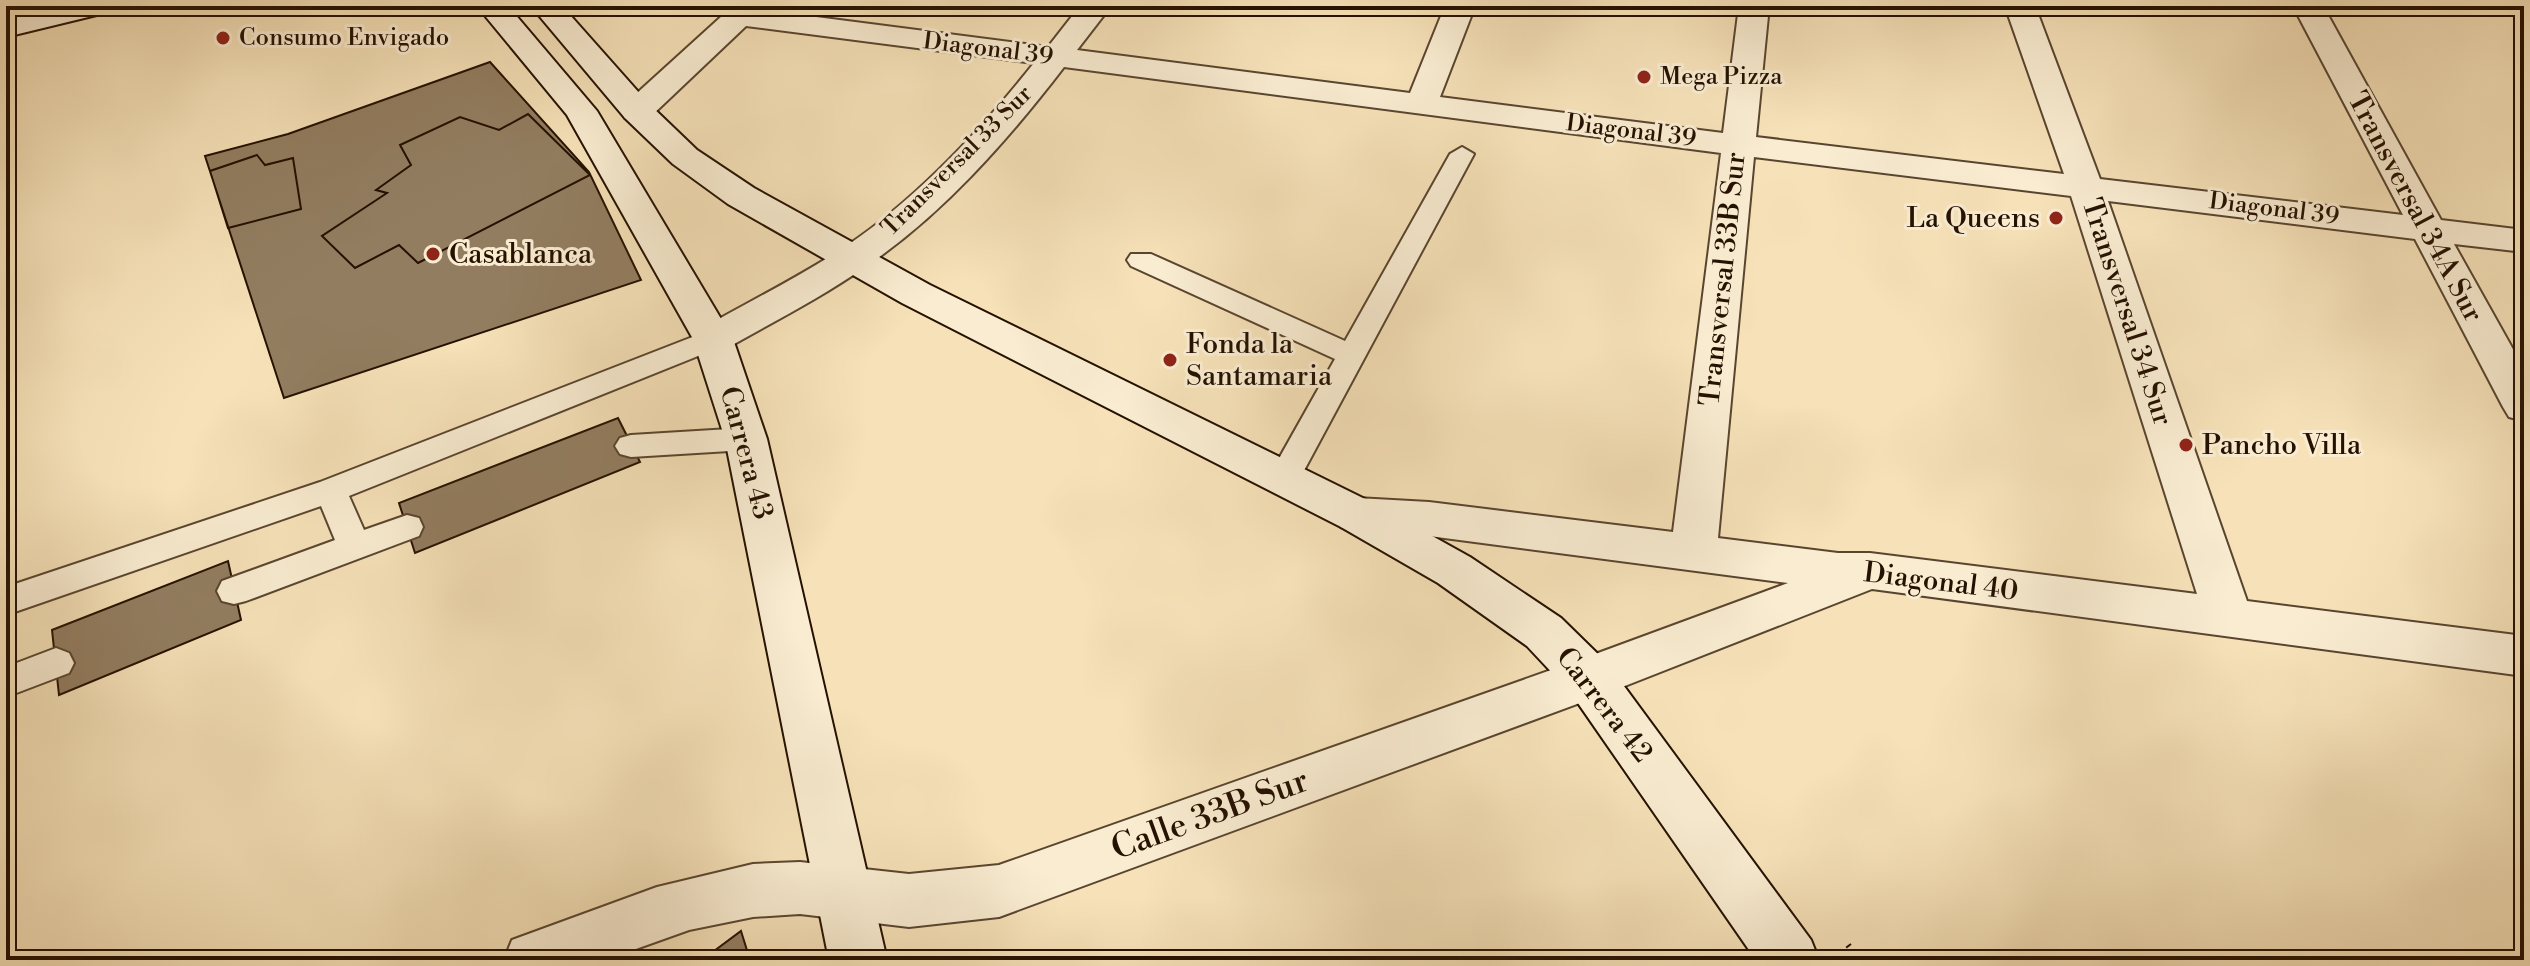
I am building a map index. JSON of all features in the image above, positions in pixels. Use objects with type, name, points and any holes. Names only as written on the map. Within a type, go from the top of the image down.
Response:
[{"type":"street","points":[[6,28],[99,6]]},
{"type":"street","name":"Carrera 43","points":[[492,6],[581,111],[713,339],[746,439],[858,960]]},
{"type":"street","points":[[546,6],[637,111],[685,157],[741,196],[851,260],[1357,515]]},
{"type":"street","name":"Transversal 33 Sur","points":[[713,339],[851,260],[898,225],[1007,119],[1096,6]]},
{"type":"street","points":[[1421,105],[1460,6]]},
{"type":"street","name":"Transversal 33B Sur","points":[[1693,553],[1754,6]]},
{"type":"street","name":"Transversal 34 Sur","points":[[2020,6],[2085,185],[2229,619]]},
{"type":"street","name":"Transversal 34A Sur","points":[[2308,6],[2424,227],[2524,407]]},
{"type":"street","points":[[637,111],[744,11]]},
{"type":"street","name":"Diagonal 39","points":[[744,11],[1057,57],[1421,105],[2524,241]]},
{"type":"street","name":"Diagonal 40","points":[[1357,515],[1429,519],[1693,553],[1870,571],[2524,656]]},
{"type":"street","name":"Carrera 42","points":[[1357,515],[1498,599],[1544,632],[1589,678],[1790,960]]},
{"type":"street","name":"Calle 33B Sur","points":[[533,960],[662,912],[729,893],[786,888],[843,891],[894,900],[943,900],[999,891],[1589,678],[1870,571]]},
{"type":"lane","points":[[1284,478],[1462,154]]},
{"type":"lane","points":[[1141,260],[1351,355]]},
{"type":"lane","points":[[6,601],[331,490],[713,339]]},
{"type":"lane","points":[[631,446],[746,439]]},
{"type":"lane","points":[[331,490],[354,546]]},
{"type":"lane","points":[[234,591],[407,527]]},
{"type":"lane","points":[[6,682],[56,663]]},
{"type":"building","name":"Casablanca","points":[[490,62],[589,172],[641,280],[284,398],[205,156],[288,134]]},
{"type":"building","points":[[528,114],[590,175],[418,263],[399,245],[355,268],[322,236],[387,193],[376,190],[411,165],[400,145],[460,117],[499,130]]},
{"type":"building","points":[[257,155],[265,165],[293,158],[301,209],[228,228],[210,171]]},
{"type":"building","points":[[618,418],[640,462],[415,553],[399,503]]},
{"type":"building","points":[[228,561],[241,620],[59,695],[52,630]]},
{"type":"building","points":[[741,931],[750,960],[702,960]]},
{"type":"place","name":"Consumo Envigado","points":[[223,38]]},
{"type":"place","name":"Mega Pizza","points":[[1644,77]]},
{"type":"place","name":"La Queens","points":[[2056,218]]},
{"type":"place","name":"Casablanca","points":[[433,254]]},
{"type":"place","name":"Fonda la Santamaria","points":[[1170,360]]},
{"type":"place","name":"Pancho Villa","points":[[2186,445]]}]
